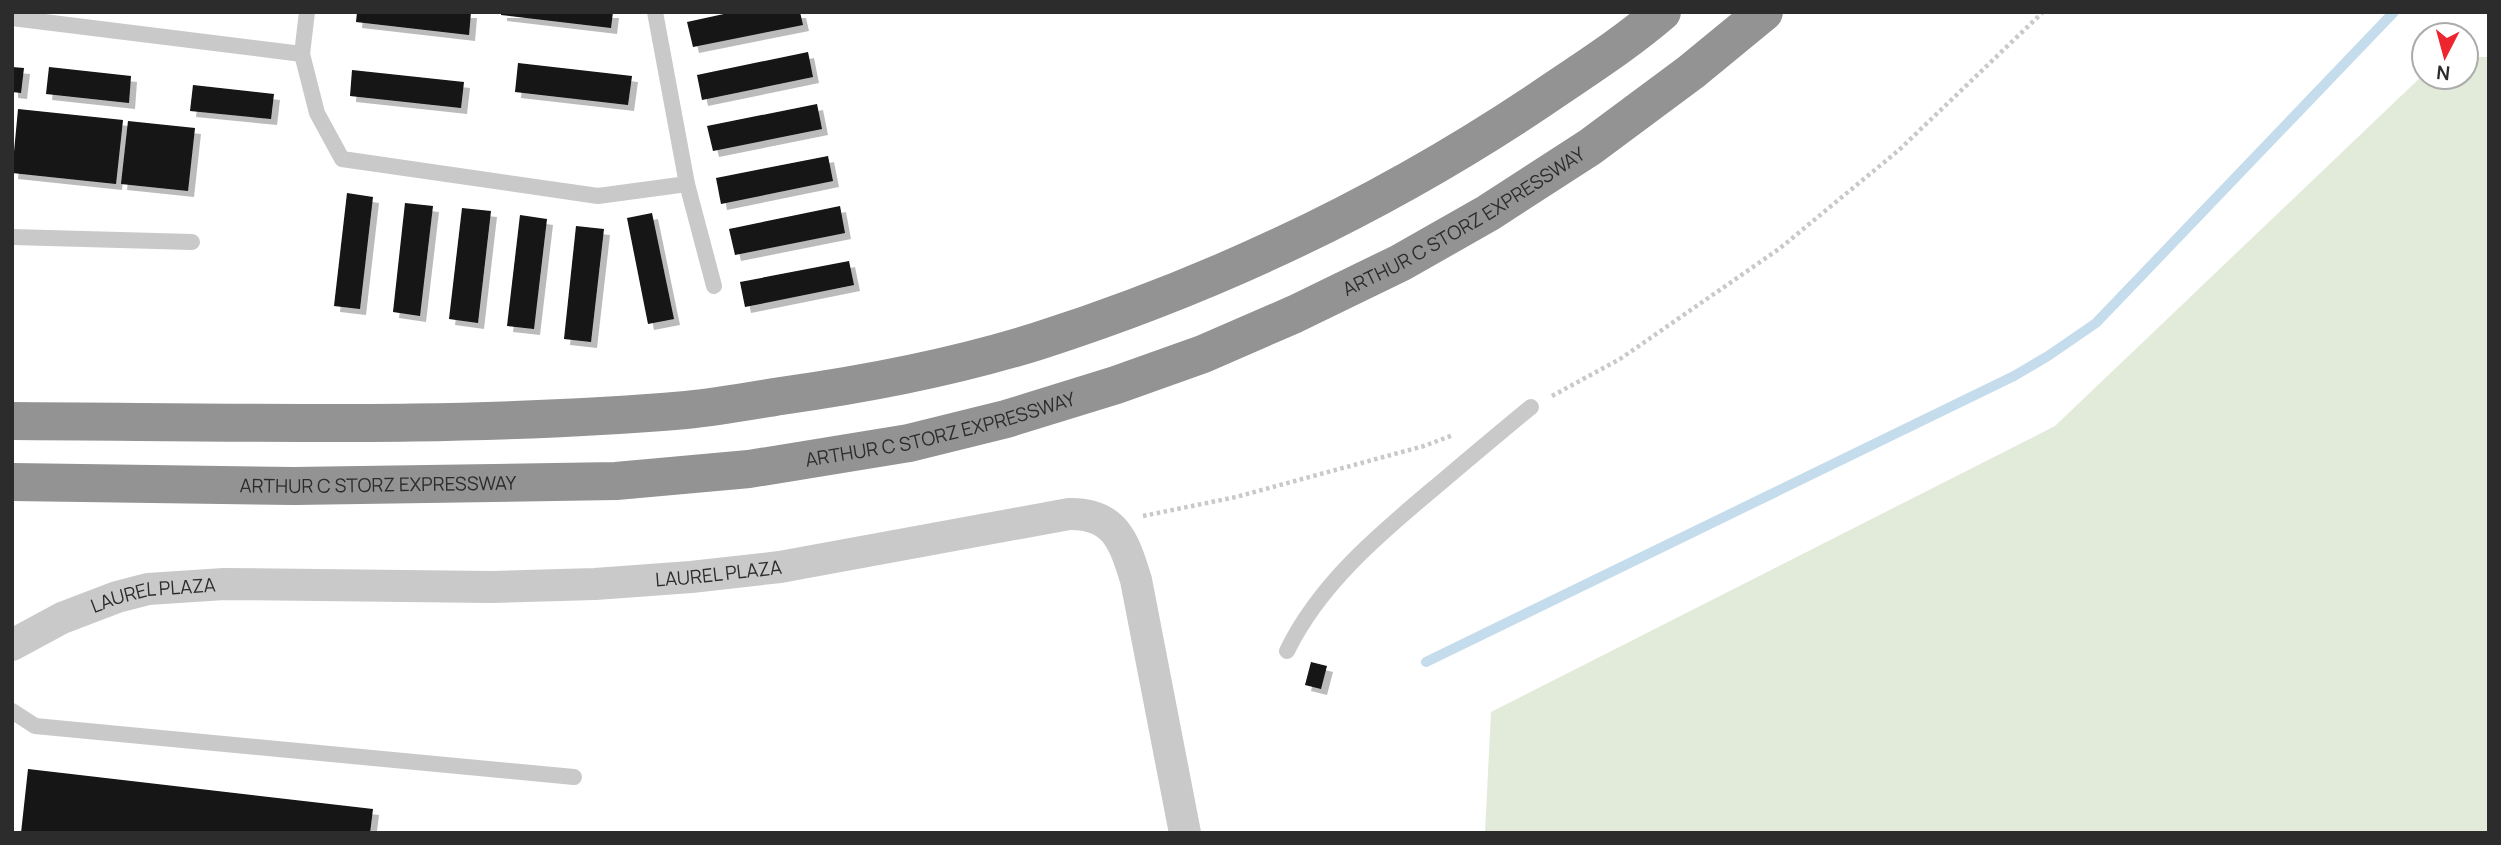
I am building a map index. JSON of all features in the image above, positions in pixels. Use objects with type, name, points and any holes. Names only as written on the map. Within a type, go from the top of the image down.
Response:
[{"type":"highway","points":[[12,421],[384,422],[523,419],[688,410],[844,387],[951,363],[1035,342],[1143,304],[1233,268],[1316,230],[1408,182],[1497,128],[1578,74],[1662,12]]},
{"type":"highway","name":"ARTHUR C STORZ EXPRESSWAY","points":[[12,482],[294,486],[616,481],[749,469],[909,443],[1006,419],[1116,386],[1203,354],[1400,263],[1488,213],[1590,147],[1691,72],[1764,12]]},
{"type":"street","name":"LAUREL PLAZA","points":[[12,645],[62,618],[117,597],[148,589],[224,584],[491,587],[691,578],[780,567],[1069,514],[1083,514],[1095,516],[1107,524],[1120,536],[1127,548],[1136,580],[1185,833]]},
{"type":"lane","points":[[307,12],[302,54],[317,113],[342,159],[598,195],[687,184]]},
{"type":"lane","points":[[655,12],[687,184],[714,286]]},
{"type":"lane","points":[[12,18],[302,54]]},
{"type":"lane","points":[[12,237],[192,242]]},
{"type":"lane","points":[[1287,651],[1301,623],[1322,595],[1380,534],[1531,407]]},
{"type":"lane","points":[[12,711],[35,726],[574,777]]},
{"type":"path","points":[[1531,407],[1620,359],[1779,249],[1899,149],[2043,12]]},
{"type":"path","points":[[1161,512],[1236,497],[1424,446],[1460,433]]},
{"type":"green space","points":[[2480,57],[2489,57],[2489,833],[1485,833],[1491,712],[2055,426],[2410,87],[2410,91],[2480,91]]},
{"type":"building","points":[[357,12],[471,12],[469,35],[356,22]]},
{"type":"building","points":[[501,12],[613,12],[611,28],[501,15]]},
{"type":"building","points":[[733,12],[800,12],[803,25],[693,47],[687,22]]},
{"type":"building","points":[[808,52],[813,77],[702,100],[697,75]]},
{"type":"building","points":[[518,63],[632,76],[628,105],[515,92]]},
{"type":"building","points":[[12,67],[24,68],[21,93],[12,92]]},
{"type":"building","points":[[49,67],[131,76],[129,103],[46,94]]},
{"type":"building","points":[[352,70],[464,82],[461,108],[350,96]]},
{"type":"building","points":[[193,85],[274,94],[271,119],[190,111]]},
{"type":"building","points":[[817,104],[822,129],[713,151],[707,126]]},
{"type":"building","points":[[18,109],[123,120],[116,184],[12,173]]},
{"type":"building","points":[[128,121],[195,128],[188,191],[121,184]]},
{"type":"building","points":[[828,156],[833,181],[721,204],[716,178]]},
{"type":"building","points":[[347,193],[373,197],[360,309],[334,306]]},
{"type":"building","points":[[405,203],[433,206],[420,316],[393,312]]},
{"type":"building","points":[[840,206],[845,233],[735,255],[729,229]]},
{"type":"building","points":[[462,208],[491,211],[478,323],[449,319]]},
{"type":"building","points":[[652,213],[674,319],[648,324],[627,218]]},
{"type":"building","points":[[520,215],[547,219],[534,329],[507,326]]},
{"type":"building","points":[[576,226],[604,229],[591,342],[564,339]]},
{"type":"building","points":[[849,261],[854,285],[745,307],[740,282]]},
{"type":"building","points":[[1311,662],[1327,666],[1321,689],[1305,685]]},
{"type":"building","points":[[28,769],[373,809],[370,833],[21,833]]},
{"type":"waterway","points":[[1426,662],[2014,376],[2048,356],[2096,323],[2394,12]]}]
